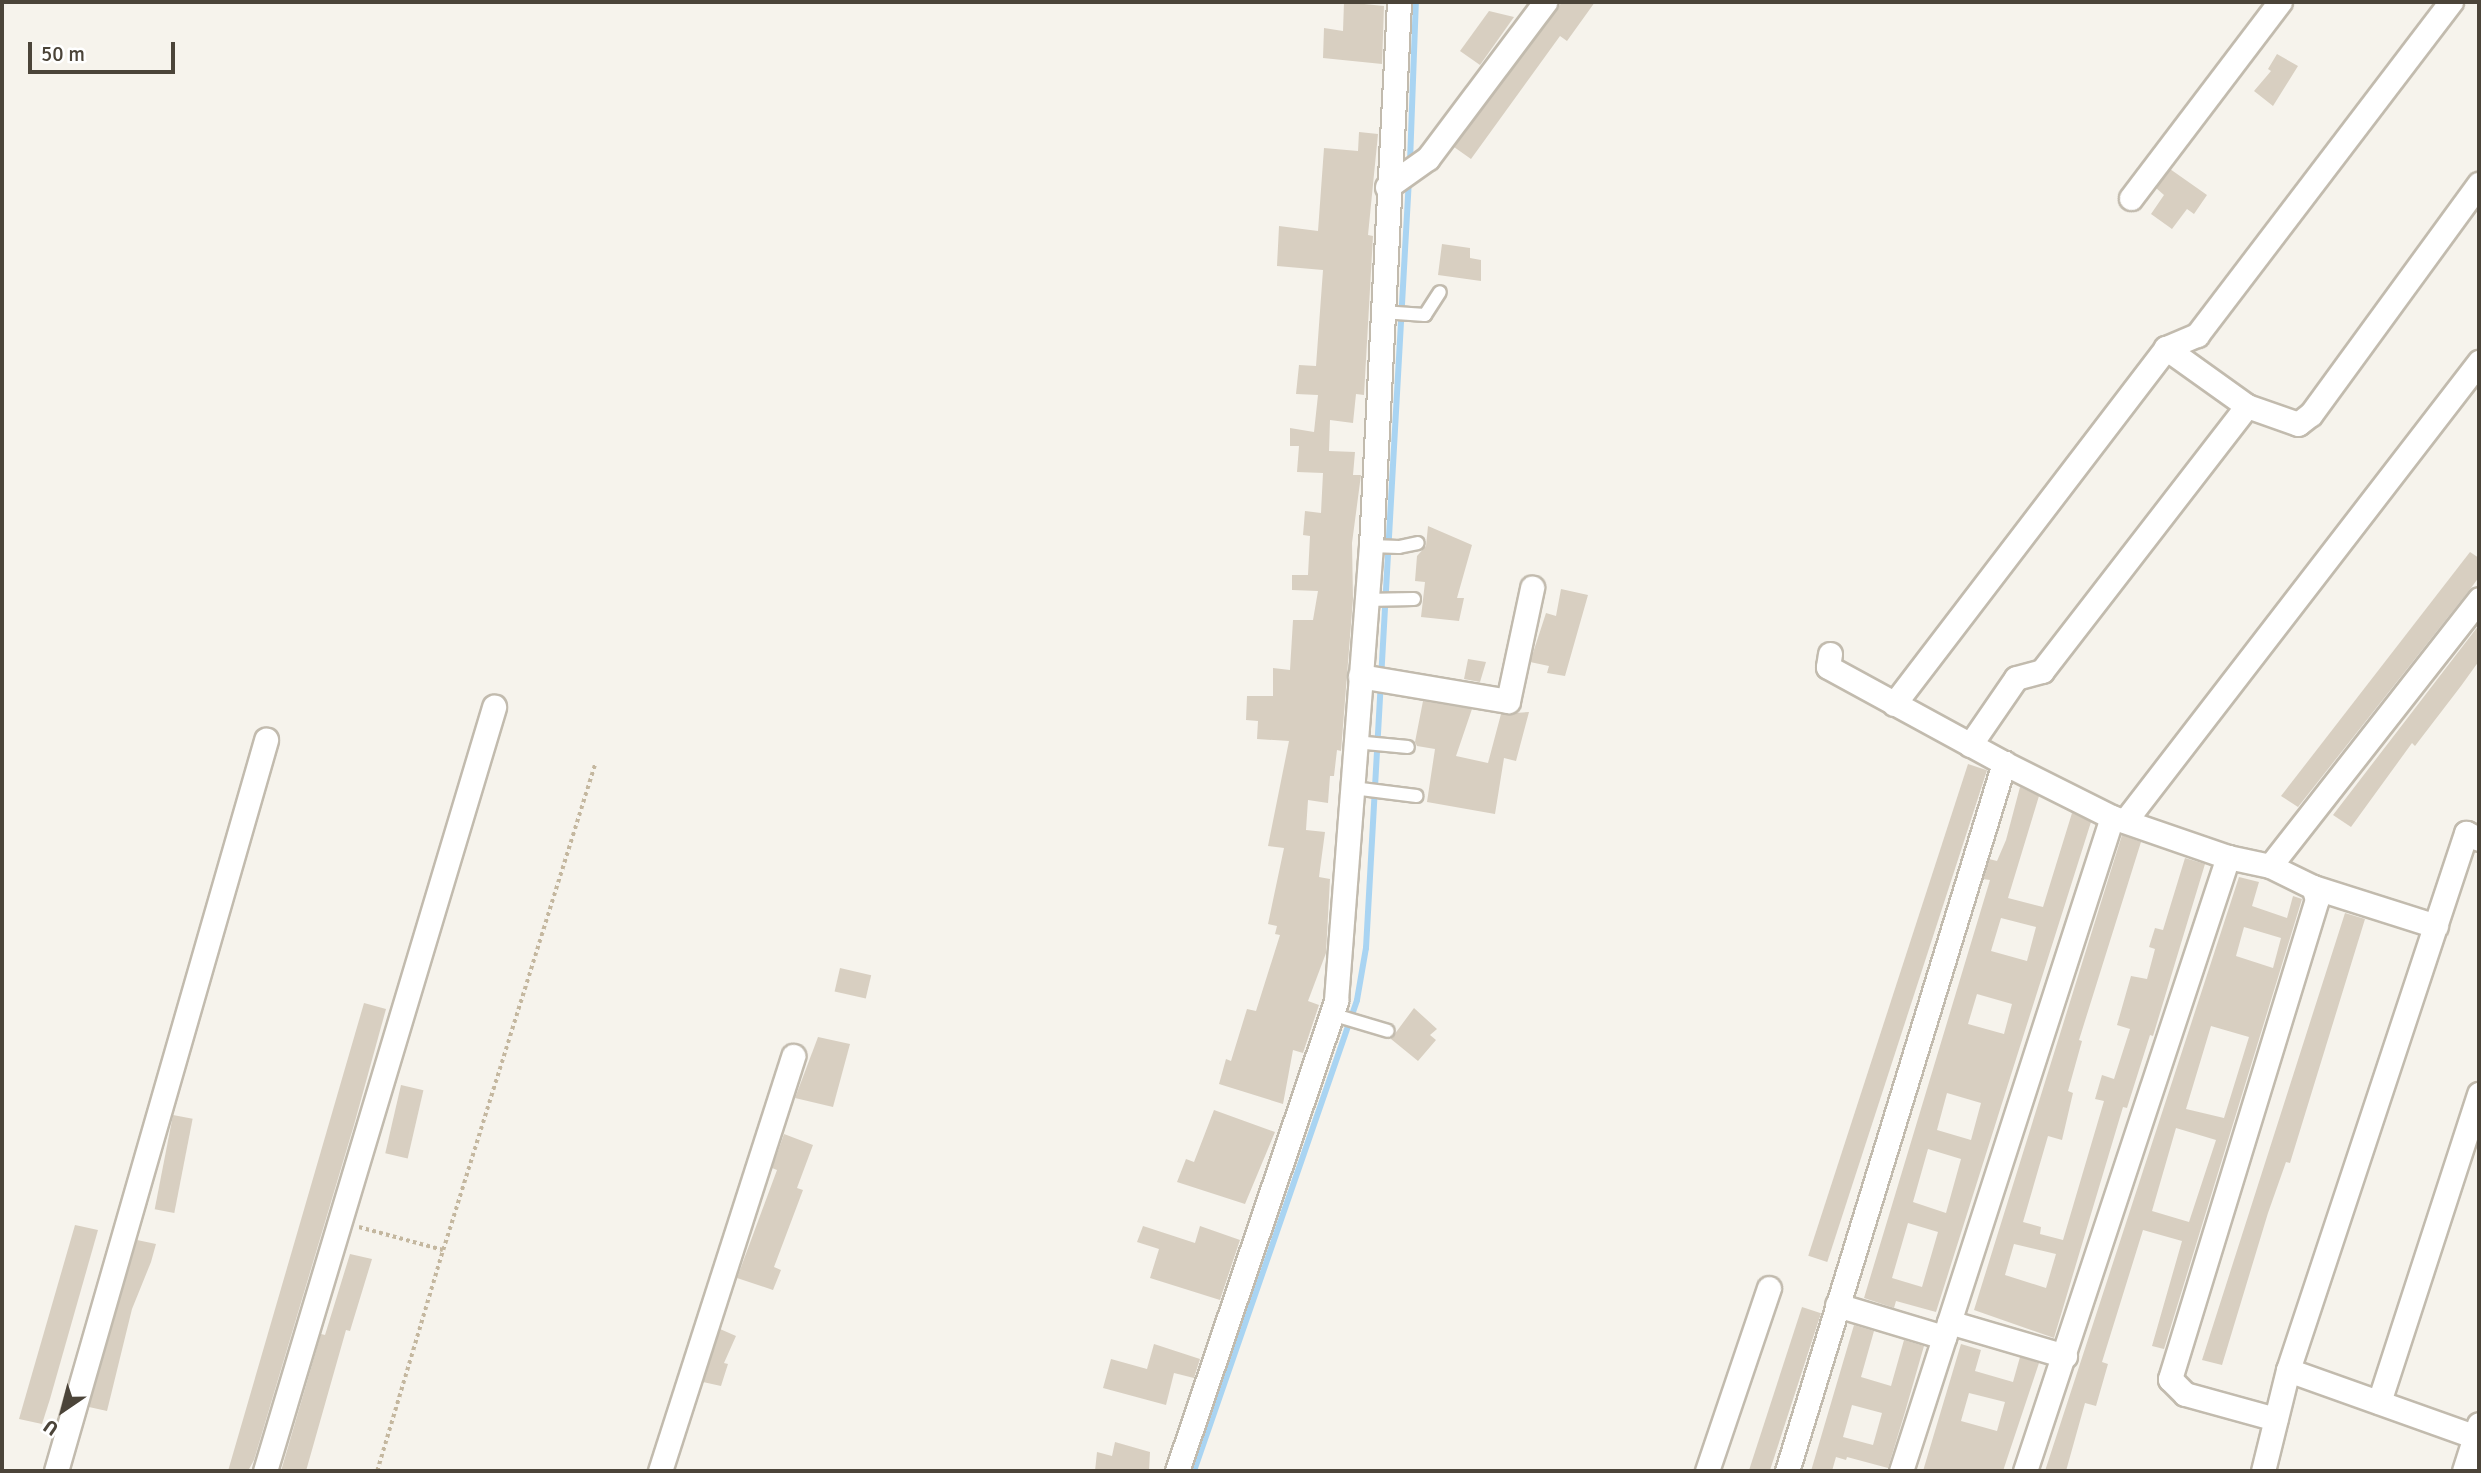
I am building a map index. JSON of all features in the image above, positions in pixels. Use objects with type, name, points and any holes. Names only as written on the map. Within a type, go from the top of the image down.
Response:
[{"type":"street","points":[[1177,1471],[1336,1015],[1361,743],[1375,677],[1371,600],[1377,546],[1388,187],[1399,2]]},
{"type":"street","points":[[1388,187],[1428,158],[1545,2]]},
{"type":"street","points":[[2131,198],[2280,2]]},
{"type":"street","points":[[1894,704],[2166,348],[2197,335],[2451,2]]},
{"type":"street","points":[[2166,348],[2247,406],[2298,424],[2311,414],[2479,184]]},
{"type":"street","points":[[1901,1471],[2119,819],[2479,362]]},
{"type":"street","points":[[1970,745],[2016,678],[2042,671],[2247,406]]},
{"type":"street","points":[[1375,677],[1510,699],[1532,588]]},
{"type":"street","points":[[2270,866],[2479,599]]},
{"type":"street","points":[[1830,653],[1828,667],[2004,763],[2119,819],[2228,857],[2270,866],[2313,887],[2435,926]]},
{"type":"street","points":[[265,1471],[494,707]]},
{"type":"street","points":[[56,1471],[266,740]]},
{"type":"street","points":[[1787,1471],[2004,763]]},
{"type":"street","points":[[2263,1471],[2288,1370],[2466,833],[2479,839]]},
{"type":"street","points":[[2025,1471],[2228,857]]},
{"type":"street","points":[[2276,1419],[2185,1394],[2170,1378],[2309,929],[2317,899],[2313,887]]},
{"type":"street","points":[[660,1471],[793,1056]]},
{"type":"street","points":[[2379,1402],[2479,1094]]},
{"type":"street","points":[[1707,1471],[1769,1288]]},
{"type":"street","points":[[1837,1305],[2065,1356]]},
{"type":"street","points":[[2288,1370],[2478,1433],[2464,1471]]},
{"type":"lane","points":[[1385,313],[1424,316],[1440,292]]},
{"type":"lane","points":[[1377,546],[1399,547],[1418,542]]},
{"type":"lane","points":[[1371,600],[1414,600]]},
{"type":"lane","points":[[1361,743],[1408,747]]},
{"type":"lane","points":[[1358,789],[1416,796]]},
{"type":"lane","points":[[1336,1015],[1388,1031]]},
{"type":"path","points":[[377,1471],[595,764]]},
{"type":"path","points":[[340,1222],[443,1250]]},
{"type":"building","points":[[1344,2],[1384,6],[1382,64],[1323,58],[1324,28],[1343,31]]},
{"type":"building","points":[[1562,2],[1595,2],[1567,41],[1560,36],[1471,159],[1454,147]]},
{"type":"building","points":[[1489,11],[1514,17],[1480,65],[1460,51]]},
{"type":"building","points":[[2277,54],[2298,66],[2273,106],[2254,91],[2271,71],[2268,69]]},
{"type":"building","points":[[1359,132],[1378,134],[1368,235],[1373,236],[1364,395],[1356,394],[1353,423],[1330,420],[1329,451],[1355,452],[1353,475],[1361,475],[1352,543],[1353,599],[1341,751],[1337,750],[1334,776],[1330,776],[1328,803],[1308,800],[1306,830],[1325,832],[1319,877],[1330,879],[1326,953],[1308,1001],[1319,1005],[1303,1053],[1293,1050],[1283,1104],[1219,1084],[1226,1059],[1231,1061],[1247,1009],[1256,1011],[1280,935],[1275,934],[1277,926],[1268,924],[1284,848],[1268,846],[1289,741],[1257,739],[1258,721],[1246,720],[1247,696],[1273,696],[1273,668],[1290,670],[1293,620],[1313,620],[1318,591],[1292,590],[1292,575],[1308,575],[1310,536],[1303,535],[1305,511],[1321,513],[1323,473],[1297,472],[1299,446],[1290,446],[1290,428],[1314,432],[1318,395],[1296,394],[1299,365],[1316,366],[1323,270],[1277,266],[1279,226],[1318,231],[1324,148],[1358,151]]},
{"type":"building","points":[[2170,169],[2207,195],[2194,214],[2187,209],[2172,229],[2151,214],[2164,195],[2156,188]]},
{"type":"building","points":[[1442,244],[1470,248],[1470,258],[1481,260],[1481,281],[1438,275]]},
{"type":"building","points":[[1428,526],[1472,545],[1457,598],[1464,598],[1459,621],[1421,617],[1425,582],[1415,581],[1417,556],[1426,546]]},
{"type":"building","points":[[2470,552],[2479,558],[2479,577],[2471,588],[2298,807],[2281,796]]},
{"type":"building","points":[[1561,589],[1588,595],[1565,676],[1547,673],[1549,666],[1530,662],[1546,613],[1556,616]]},
{"type":"building","points":[[2479,625],[2479,661],[2415,746],[2412,743],[2351,827],[2333,815]]},
{"type":"building","points":[[1468,659],[1486,662],[1480,682],[1464,679]]},
{"type":"building","points":[[1423,701],[1472,709],[1456,756],[1488,763],[1501,714],[1529,712],[1516,761],[1504,758],[1495,814],[1427,802],[1435,749],[1417,746],[1415,742]]},
{"type":"building","points":[[1968,764],[1987,770],[1827,1262],[1808,1256]]},
{"type":"building","points":[[2020,787],[2039,796],[2008,898],[2043,907],[2072,813],[2091,822],[1936,1312],[1896,1301],[1894,1308],[1864,1298],[1990,880],[1983,879],[1989,859],[1997,861],[2006,840]],"holes":[[[2001,918],[2036,927],[2027,961],[1991,951]],[[1977,994],[2012,1004],[2004,1034],[1968,1024]],[[1947,1093],[1981,1103],[1971,1140],[1937,1130]],[[1928,1149],[1961,1159],[1946,1213],[1913,1202]],[[1908,1223],[1938,1232],[1922,1287],[1892,1278]]]},
{"type":"building","points":[[2122,835],[2141,842],[2079,1040],[2082,1041],[2068,1091],[2073,1093],[2062,1140],[2048,1136],[2023,1222],[2041,1227],[2040,1234],[2063,1240],[2104,1101],[2095,1099],[2102,1075],[2114,1079],[2130,1029],[2117,1025],[2131,976],[2147,979],[2155,949],[2149,947],[2155,928],[2163,930],[2185,858],[2205,864],[2153,1036],[2150,1035],[2127,1108],[2123,1107],[2054,1338],[1974,1310]],"holes":[[[2014,1244],[2056,1254],[2046,1288],[2005,1275]]]},
{"type":"building","points":[[2239,877],[2259,882],[2252,906],[2287,918],[2293,896],[2302,899],[2164,1349],[2152,1346],[2182,1241],[2143,1230],[2102,1362],[2108,1364],[2096,1406],[2085,1403],[2066,1471],[2045,1471]],"holes":[[[2244,927],[2281,938],[2273,968],[2236,956]],[[2211,1026],[2249,1037],[2224,1118],[2186,1109]],[[2176,1128],[2216,1140],[2189,1222],[2152,1211]]]},
{"type":"building","points":[[2345,913],[2365,919],[2290,1163],[2286,1162],[2268,1213],[2222,1365],[2202,1360]]},
{"type":"building","points":[[840,968],[871,975],[866,999],[835,991]]},
{"type":"building","points":[[364,1003],[386,1009],[354,1125],[254,1460],[248,1471],[228,1471]]},
{"type":"building","points":[[1414,1008],[1437,1029],[1430,1035],[1436,1040],[1418,1061],[1391,1039]]},
{"type":"building","points":[[818,1037],[850,1044],[833,1107],[795,1098]]},
{"type":"building","points":[[401,1085],[423,1090],[408,1158],[385,1153]]},
{"type":"building","points":[[1214,1110],[1275,1132],[1245,1204],[1177,1182],[1186,1159],[1194,1162]]},
{"type":"building","points":[[173,1115],[193,1119],[174,1213],[155,1209]]},
{"type":"building","points":[[784,1134],[813,1145],[797,1188],[803,1190],[774,1267],[781,1270],[773,1290],[737,1278],[777,1170],[772,1168]]},
{"type":"building","points":[[75,1225],[98,1230],[50,1399],[42,1424],[19,1419]]},
{"type":"building","points":[[1143,1226],[1195,1243],[1200,1226],[1240,1240],[1220,1300],[1150,1278],[1159,1249],[1137,1242]]},
{"type":"building","points":[[137,1240],[156,1244],[151,1262],[132,1309],[107,1411],[89,1407]]},
{"type":"building","points":[[350,1254],[372,1259],[350,1331],[346,1330],[306,1471],[281,1471],[321,1334],[325,1335]]},
{"type":"building","points":[[1802,1307],[1821,1313],[1770,1471],[1749,1470]]},
{"type":"building","points":[[1854,1325],[1874,1331],[1861,1377],[1891,1386],[1904,1340],[1924,1346],[1888,1468],[1847,1457],[1846,1460],[1836,1457],[1832,1471],[1811,1471]],"holes":[[[1852,1405],[1882,1413],[1873,1445],[1843,1437]]]},
{"type":"building","points":[[720,1329],[736,1336],[724,1363],[728,1364],[721,1386],[703,1382]]},
{"type":"building","points":[[1154,1344],[1200,1359],[1194,1378],[1174,1373],[1166,1405],[1103,1388],[1111,1359],[1147,1369]]},
{"type":"building","points":[[1961,1344],[1981,1350],[1975,1371],[2013,1382],[2020,1357],[2039,1363],[2003,1471],[1923,1471]],"holes":[[[1969,1393],[2005,1402],[1997,1431],[1961,1421]]]},
{"type":"building","points":[[1115,1442],[1150,1452],[1149,1471],[1095,1471],[1097,1452],[1112,1456]]},
{"type":"waterway","points":[[1410,162],[1416,2]]},
{"type":"waterway","points":[[1194,1471],[1357,1000],[1366,948],[1409,179]]}]
